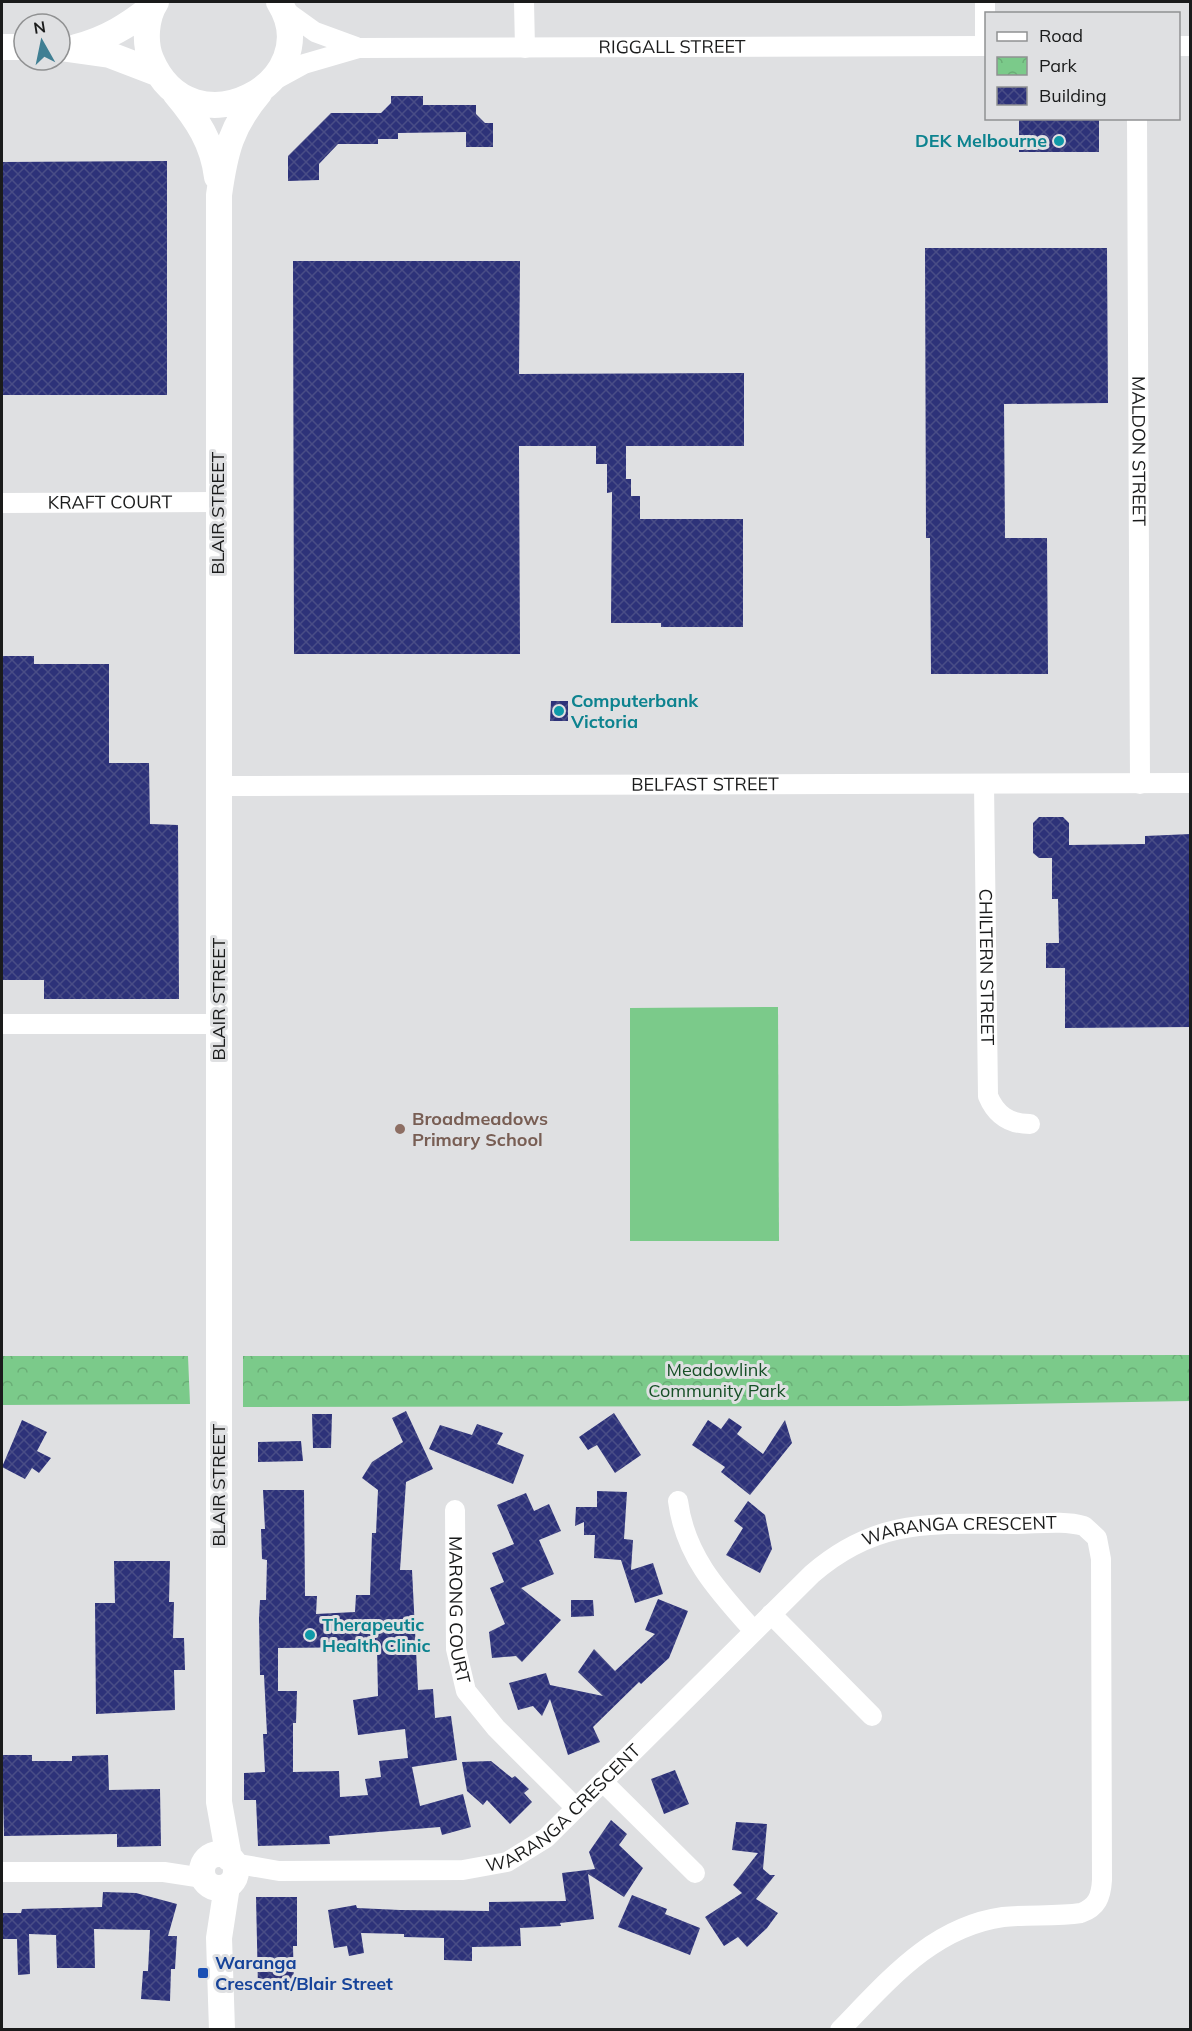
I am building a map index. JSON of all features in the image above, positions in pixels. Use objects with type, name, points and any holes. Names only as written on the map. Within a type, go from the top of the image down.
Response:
[{"type":"street","points":[[524,2],[525,48]]},
{"type":"street","points":[[72,47],[101,40],[125,28],[155,3]]},
{"type":"street","name":"BLAIR STREET","points":[[155,3],[147,28],[148,52],[165,82],[204,133],[214,157],[219,195]]},
{"type":"street","name":"RIGGALL STREET","points":[[281,5],[315,32],[359,48]]},
{"type":"street","name":"BLAIR STREET","points":[[222,2030],[219,2003],[218,1871],[219,195],[224,157],[232,133],[242,113],[265,87],[287,50],[288,29],[281,5]]},
{"type":"street","name":"RIGGALL STREET","points":[[265,87],[304,64],[359,48],[985,46]]},
{"type":"street","points":[[72,49],[110,55],[165,82],[193,102],[216,106],[239,103],[265,87]]},
{"type":"street","name":"MALDON STREET","points":[[1137,120],[1140,784]]},
{"type":"street","name":"KRAFT COURT","points":[[2,503],[218,502]]},
{"type":"street","name":"BELFAST STREET","points":[[219,786],[1191,783]]},
{"type":"street","name":"CHILTERN STREET","points":[[984,784],[988,1096],[1000,1115],[1010,1121],[1030,1124]]},
{"type":"street","points":[[2,1024],[219,1024]]},
{"type":"street","points":[[678,1501],[681,1520],[692,1552],[716,1590],[754,1631]]},
{"type":"street","name":"MARONG COURT","points":[[455,1510],[456,1649],[466,1691],[496,1728],[576,1808]]},
{"type":"street","name":"WARANGA CRESCENT","points":[[2,1872],[438,1871],[494,1866],[534,1847],[603,1782],[812,1574],[861,1539],[904,1527],[942,1524],[1077,1524],[1091,1531],[1100,1548],[1102,1880],[1099,1899],[1090,1910],[1081,1913],[1004,1917],[969,1925],[950,1933],[933,1942],[903,1967],[840,2030]]},
{"type":"street","points":[[771,1614],[872,1716]]},
{"type":"street","points":[[603,1782],[695,1874]]},
{"type":"street","name":"BLAIR STREET","points":[[215,2030],[219,2003]]},
{"type":"green space","points":[[778,1007],[779,1241],[630,1241],[630,1008]]},
{"type":"green space","name":"Meadowlink Community Park","points":[[1190,1355],[1190,1401],[898,1406],[243,1407],[243,1356]]},
{"type":"green space","points":[[2,1356],[188,1356],[190,1404],[2,1405]]},
{"type":"building","points":[[391,96],[423,96],[423,105],[476,105],[476,114],[485,123],[493,123],[493,147],[466,147],[466,132],[398,133],[398,139],[378,139],[378,144],[338,144],[319,164],[319,180],[288,181],[288,156],[331,113],[381,113],[391,103]]},
{"type":"building","name":"DEK Melbourne","points":[[1019,120],[1099,120],[1099,152],[1019,152]]},
{"type":"building","points":[[167,161],[167,395],[2,395],[2,162]]},
{"type":"building","points":[[925,248],[1107,248],[1108,403],[1004,404],[1005,538],[1047,538],[1048,674],[931,674],[930,538],[926,538]]},
{"type":"building","points":[[293,261],[520,261],[519,374],[744,373],[744,446],[626,446],[626,479],[631,479],[631,496],[640,496],[640,519],[743,519],[743,627],[661,627],[661,623],[611,623],[612,492],[607,493],[607,464],[596,464],[596,446],[519,446],[520,654],[294,654]]},
{"type":"building","points":[[2,656],[34,656],[34,664],[109,664],[109,763],[149,763],[150,824],[178,825],[179,999],[44,999],[44,980],[2,980]]},
{"type":"building","name":"Computerbank Victoria","points":[[551,701],[568,701],[568,721],[550,721]]},
{"type":"building","points":[[1039,817],[1063,817],[1069,823],[1069,845],[1145,844],[1145,836],[1191,834],[1191,1027],[1065,1028],[1065,968],[1046,968],[1046,943],[1059,943],[1058,899],[1052,899],[1052,858],[1039,858],[1033,853],[1033,823]]},
{"type":"building","points":[[406,1411],[433,1469],[406,1482],[400,1570],[412,1570],[418,1690],[433,1689],[435,1718],[451,1716],[457,1760],[412,1767],[420,1806],[463,1794],[471,1827],[442,1835],[440,1827],[329,1836],[330,1844],[258,1846],[256,1800],[244,1800],[244,1773],[265,1772],[263,1734],[267,1734],[264,1675],[260,1675],[259,1618],[260,1600],[266,1600],[267,1560],[262,1559],[261,1529],[265,1529],[263,1490],[304,1490],[305,1596],[317,1596],[316,1614],[355,1612],[356,1595],[370,1595],[372,1533],[376,1533],[378,1490],[362,1478],[372,1462],[403,1442],[392,1418]],"holes":[[[377,1647],[378,1696],[353,1700],[358,1735],[405,1729],[408,1758],[379,1761],[381,1777],[365,1779],[368,1795],[340,1797],[339,1771],[293,1772],[293,1723],[296,1723],[297,1691],[278,1691],[278,1648]]]},
{"type":"building","points":[[614,1413],[641,1455],[615,1473],[597,1445],[588,1450],[579,1437]]},
{"type":"building","points":[[312,1414],[332,1414],[331,1448],[313,1448]]},
{"type":"building","points":[[729,1418],[742,1427],[737,1434],[763,1454],[785,1420],[792,1443],[750,1495],[721,1472],[725,1467],[692,1445],[708,1420],[721,1429]]},
{"type":"building","points":[[22,1420],[47,1432],[37,1451],[51,1458],[39,1473],[32,1468],[25,1479],[2,1467]]},
{"type":"building","points":[[477,1424],[503,1433],[497,1444],[524,1455],[513,1484],[429,1449],[440,1425],[472,1435]]},
{"type":"building","points":[[301,1441],[303,1461],[258,1462],[258,1442]]},
{"type":"building","points":[[597,1491],[627,1492],[624,1539],[633,1540],[631,1570],[653,1563],[663,1594],[635,1603],[621,1560],[594,1558],[595,1535],[584,1535],[584,1522],[575,1526],[576,1507],[597,1507]]},
{"type":"building","points":[[526,1493],[534,1511],[549,1504],[561,1531],[539,1540],[554,1574],[521,1588],[561,1620],[522,1662],[516,1656],[492,1658],[489,1632],[505,1624],[490,1588],[504,1582],[492,1553],[514,1544],[497,1505]]},
{"type":"building","points":[[748,1501],[765,1515],[772,1549],[760,1573],[726,1555],[743,1528],[734,1521]]},
{"type":"building","points":[[114,1561],[170,1561],[169,1602],[174,1602],[173,1638],[184,1638],[185,1670],[174,1670],[175,1710],[96,1714],[95,1603],[115,1603]]},
{"type":"building","points":[[658,1599],[688,1611],[669,1658],[641,1684],[639,1682],[593,1727],[600,1742],[568,1755],[550,1699],[542,1716],[533,1706],[518,1710],[509,1683],[546,1673],[550,1685],[603,1696],[578,1672],[594,1649],[615,1671],[655,1634],[645,1630]]},
{"type":"building","points":[[571,1600],[593,1600],[594,1616],[571,1617]]},
{"type":"building","points":[[2,1755],[32,1755],[32,1761],[72,1761],[72,1756],[108,1755],[109,1790],[160,1789],[161,1846],[117,1847],[117,1834],[4,1836]]},
{"type":"building","points":[[491,1761],[512,1778],[515,1776],[529,1789],[524,1793],[532,1802],[510,1824],[487,1800],[483,1805],[467,1791],[462,1762]]},
{"type":"building","points":[[675,1770],[689,1804],[664,1814],[651,1779]]},
{"type":"building","points":[[611,1820],[627,1834],[619,1845],[643,1868],[624,1897],[588,1874],[594,1919],[560,1923],[561,1926],[520,1928],[521,1946],[472,1947],[472,1961],[444,1960],[444,1938],[404,1937],[404,1934],[361,1933],[364,1953],[349,1956],[347,1946],[334,1948],[328,1910],[356,1905],[357,1908],[400,1910],[489,1911],[489,1902],[566,1901],[562,1873],[595,1869],[589,1852]]},
{"type":"building","points":[[736,1822],[767,1824],[763,1869],[770,1875],[775,1875],[756,1899],[778,1913],[767,1928],[747,1947],[738,1937],[724,1946],[705,1917],[742,1893],[733,1885],[758,1853],[732,1850]]},
{"type":"building","points":[[103,1892],[136,1893],[177,1904],[168,1936],[177,1936],[175,1969],[171,1969],[170,2001],[141,1999],[143,1971],[148,1971],[150,1930],[94,1929],[95,1968],[57,1968],[56,1935],[29,1934],[30,1974],[18,1975],[17,1939],[2,1939],[2,1913],[21,1913],[22,1909],[102,1907]]},
{"type":"building","points":[[632,1895],[667,1909],[665,1914],[700,1928],[690,1955],[618,1927]]},
{"type":"building","points":[[256,1897],[297,1897],[297,1946],[293,1946],[294,1987],[258,1988]]},
{"type":"place","name":"DEK Melbourne","points":[[1059,141]]},
{"type":"place","name":"Computerbank Victoria","points":[[559,711]]},
{"type":"place","name":"Broadmeadows Primary School","points":[[400,1129]]},
{"type":"place","name":"Therapeutic Health Clinic","points":[[310,1635]]},
{"type":"place","name":"Waranga Crescent/Blair Street","points":[[203,1973]]}]
